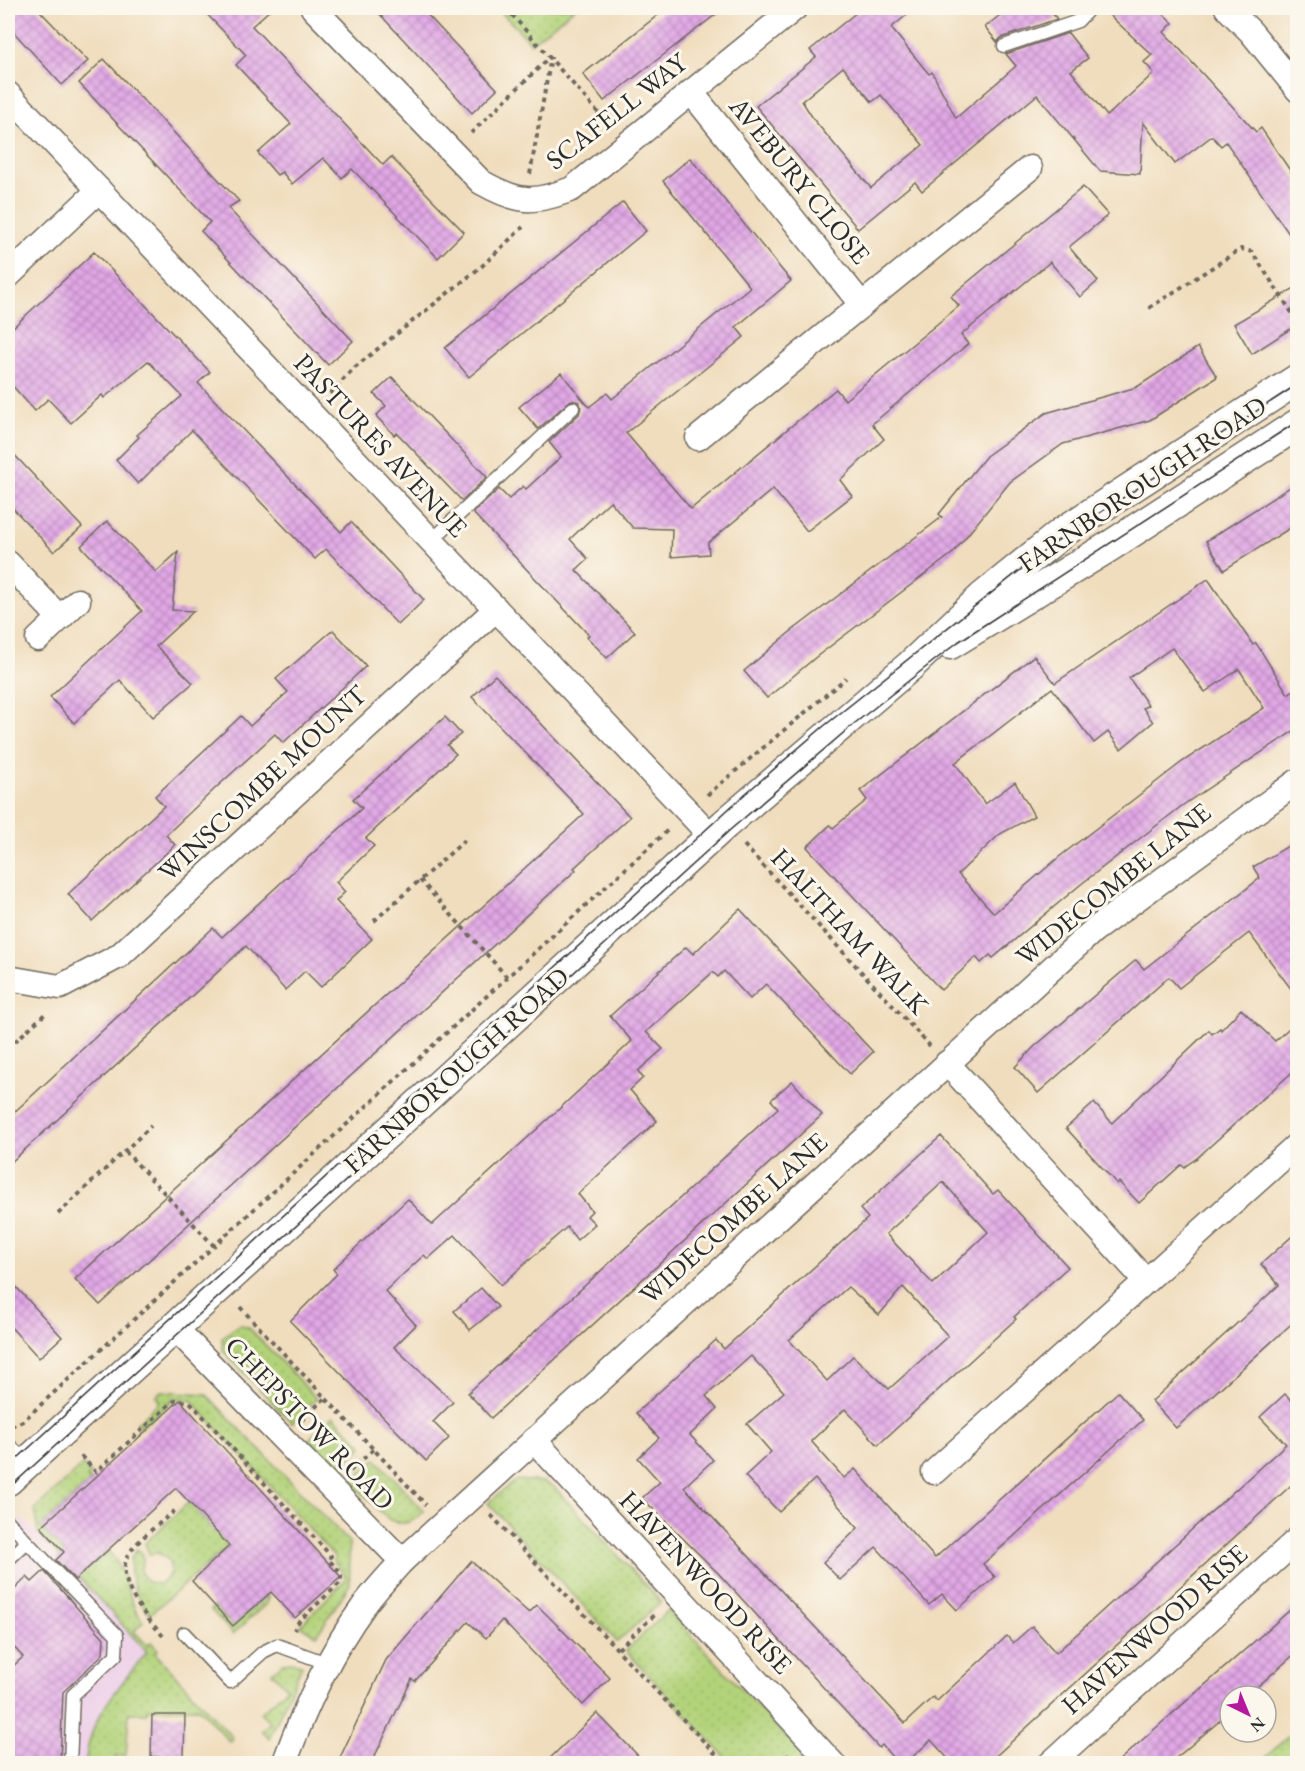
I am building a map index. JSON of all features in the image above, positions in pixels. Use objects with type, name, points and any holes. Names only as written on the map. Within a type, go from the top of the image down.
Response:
[{"type":"street","points":[[313,8],[450,152],[482,182],[500,193],[533,200]]},
{"type":"street","name":"SCAFELL WAY","points":[[533,200],[572,189],[795,8]]},
{"type":"street","points":[[1227,8],[1251,32],[1298,90]]},
{"type":"street","name":"AVEBURY CLOSE","points":[[691,92],[862,305]]},
{"type":"street","name":"PASTURES AVENUE","points":[[8,94],[496,609],[718,830]]},
{"type":"street","name":"AVEBURY CLOSE","points":[[698,438],[1030,168]]},
{"type":"street","points":[[8,276],[99,190]]},
{"type":"street","name":"FARNBOROUGH ROAD","points":[[12,1466],[220,1286],[718,830],[910,666],[983,597],[1063,532],[1298,379]]},
{"type":"street","name":"FARNBOROUGH ROAD","points":[[910,666],[993,620],[1298,424]]},
{"type":"street","points":[[8,563],[60,618]]},
{"type":"street","points":[[38,639],[78,601]]},
{"type":"street","name":"WINSCOMBE MOUNT","points":[[60,987],[119,956],[496,609]]},
{"type":"street","name":"WIDECOMBE LANE","points":[[284,1764],[299,1721],[329,1664],[363,1607],[402,1561],[1094,930],[1298,782]]},
{"type":"street","points":[[8,978],[60,987]]},
{"type":"street","points":[[947,1064],[1146,1281]]},
{"type":"street","points":[[934,1472],[1298,1144]]},
{"type":"street","name":"CHEPSTOW ROAD","points":[[174,1327],[402,1561]]},
{"type":"street","name":"HAVENWOOD RISE","points":[[534,1440],[833,1764]]},
{"type":"street","name":"HAVENWOOD RISE","points":[[1050,1764],[1298,1539]]},
{"type":"lane","points":[[1004,46],[1078,21],[1090,8]]},
{"type":"lane","points":[[431,541],[573,408]]},
{"type":"lane","points":[[8,1521],[117,1635],[116,1655],[73,1695],[70,1764]]},
{"type":"lane","points":[[8,1560],[27,1542]]},
{"type":"lane","points":[[184,1633],[230,1682],[269,1647],[286,1647],[329,1664]]},
{"type":"path","points":[[506,8],[626,145]]},
{"type":"path","points":[[450,152],[551,57]]},
{"type":"path","points":[[312,415],[355,367],[482,266],[537,213],[533,200],[551,57]]},
{"type":"path","points":[[1149,308],[1241,249],[1252,252],[1298,322]]},
{"type":"path","points":[[8,1427],[23,1421],[676,822]]},
{"type":"path","name":"HALTHAM WALK","points":[[718,830],[947,1064]]},
{"type":"path","points":[[374,921],[465,840]]},
{"type":"path","points":[[420,880],[507,977]]},
{"type":"path","points":[[8,1048],[54,1006],[60,987]]},
{"type":"path","points":[[58,1214],[152,1126]]},
{"type":"path","points":[[125,1151],[214,1246]]},
{"type":"path","points":[[220,1286],[443,1524]]},
{"type":"path","points":[[283,1438],[326,1398]]},
{"type":"path","points":[[81,1456],[96,1472],[171,1403],[186,1400],[195,1407],[331,1556],[328,1559],[342,1573],[341,1582],[299,1621],[286,1647]]},
{"type":"path","points":[[473,1496],[725,1764]]},
{"type":"path","points":[[165,1638],[135,1603],[126,1564],[132,1550],[178,1508]]},
{"type":"path","points":[[618,1649],[677,1595]]},
{"type":"shaded area","points":[[22,1518],[147,1652],[107,1702],[87,1742],[86,1763],[8,1763],[8,1531]]},
{"type":"green space","points":[[497,8],[575,8],[531,43]]},
{"type":"green space","points":[[239,1324],[249,1328],[317,1399],[292,1423],[223,1351],[222,1338]]},
{"type":"green space","points":[[161,1391],[206,1394],[349,1542],[350,1584],[317,1635],[300,1626],[345,1580],[345,1575],[333,1560],[335,1557],[191,1400],[175,1398],[141,1428],[137,1423],[160,1401],[156,1396]]},
{"type":"green space","points":[[333,1416],[363,1446],[338,1470],[309,1439]]},
{"type":"green space","points":[[376,1459],[424,1511],[408,1523],[398,1523],[388,1519],[351,1482]]},
{"type":"green space","points":[[83,1465],[91,1474],[87,1477],[91,1481],[41,1527],[83,1573],[108,1551],[124,1577],[133,1603],[143,1622],[134,1631],[147,1645],[151,1642],[158,1650],[155,1653],[233,1738],[230,1742],[199,1708],[147,1709],[147,1713],[129,1713],[126,1756],[116,1756],[115,1763],[86,1763],[92,1732],[99,1717],[107,1703],[147,1652],[38,1533],[35,1509]]},
{"type":"green space","points":[[516,1480],[544,1482],[553,1486],[661,1602],[617,1642],[488,1503]]},
{"type":"green space","points":[[189,1502],[229,1546],[150,1614],[140,1602],[134,1588],[131,1558],[137,1549],[144,1557],[140,1572],[148,1582],[159,1584],[166,1580],[170,1570],[168,1559],[158,1553],[149,1554],[145,1543]]},
{"type":"green space","points":[[268,1594],[267,1603],[233,1634],[211,1610],[215,1606],[233,1626]]},
{"type":"green space","points":[[668,1610],[810,1763],[731,1763],[626,1651]]},
{"type":"green space","points":[[291,1662],[302,1665],[269,1739],[262,1731],[270,1722],[261,1713],[287,1688],[272,1672],[283,1663]]},
{"type":"green space","points":[[1297,1728],[1297,1763],[1259,1763],[1264,1759]]},
{"type":"building","points":[[8,8],[37,8],[88,61],[62,85],[8,26]]},
{"type":"building","points":[[201,8],[272,8],[252,26],[383,165],[391,157],[464,232],[438,258],[352,169],[342,178],[323,158],[292,184],[282,172],[277,175],[258,153],[291,124],[236,65],[246,55]]},
{"type":"building","points":[[374,8],[421,8],[497,89],[472,113]]},
{"type":"building","points":[[667,8],[724,8],[604,101],[583,74]]},
{"type":"building","points":[[862,8],[915,8],[891,28],[929,74],[932,72],[956,118],[1016,66],[1006,54],[1068,33],[1088,58],[1071,71],[1107,116],[1154,73],[1144,62],[1152,55],[1102,8],[1157,8],[1173,23],[1164,32],[1256,132],[1261,128],[1298,182],[1298,247],[1226,142],[1221,146],[1212,136],[1175,164],[1143,122],[1140,174],[1100,171],[1037,95],[922,191],[915,182],[858,229],[756,106],[816,57],[810,50]],"holes":[[[843,67],[872,102],[881,95],[923,145],[871,188],[814,120],[802,101]]]},
{"type":"building","points":[[1009,8],[1048,8],[1057,19],[1001,38],[997,42],[985,27]]},
{"type":"building","points":[[104,59],[239,201],[228,208],[353,341],[328,365],[201,231],[210,222],[79,83]]},
{"type":"building","points":[[690,158],[791,281],[736,327],[744,337],[626,433],[691,509],[836,389],[845,400],[959,306],[951,296],[1083,187],[1108,215],[1069,247],[1098,281],[1080,297],[1050,262],[961,335],[968,344],[872,424],[884,439],[840,480],[852,496],[807,531],[773,489],[708,543],[709,554],[671,557],[672,529],[633,528],[610,501],[570,539],[588,559],[576,570],[635,632],[607,658],[587,637],[589,635],[473,513],[499,489],[509,499],[523,486],[526,489],[561,457],[549,442],[579,414],[581,407],[579,402],[571,400],[538,429],[519,407],[561,373],[589,407],[607,393],[612,399],[750,287],[663,181]]},
{"type":"building","points":[[623,202],[646,231],[469,377],[445,348]]},
{"type":"building","points":[[94,252],[210,372],[198,383],[341,532],[351,522],[424,600],[398,625],[326,549],[315,559],[192,430],[138,484],[116,460],[139,437],[137,435],[182,396],[148,361],[104,398],[102,395],[71,423],[48,399],[35,411],[8,381],[8,332]]},
{"type":"building","points":[[1298,286],[1298,324],[1252,354],[1234,324]]},
{"type":"building","points":[[1198,347],[1217,377],[1150,420],[1063,444],[1010,482],[953,553],[816,657],[767,698],[744,671],[789,633],[942,517],[939,514],[986,456],[1046,413],[1137,387]]},
{"type":"building","points":[[392,377],[487,477],[462,501],[397,433],[394,435],[376,416],[386,406],[374,394]]},
{"type":"building","points":[[8,448],[82,527],[54,552],[8,503]]},
{"type":"building","points":[[1298,482],[1298,523],[1224,570],[1206,541]]},
{"type":"building","points":[[107,521],[156,572],[178,552],[172,610],[194,611],[156,646],[193,683],[153,717],[120,680],[74,723],[50,697],[142,611],[81,546]]},
{"type":"building","points":[[1208,579],[1253,645],[1256,643],[1288,694],[1298,687],[1298,728],[1183,805],[1080,885],[993,958],[990,955],[981,963],[976,957],[941,990],[807,847],[830,825],[833,828],[867,800],[860,791],[1034,656],[1055,683]],"holes":[[[1172,648],[1205,692],[1239,669],[1264,708],[1182,762],[1059,857],[994,913],[958,874],[1000,834],[1034,816],[1015,782],[985,804],[955,763],[1052,688],[1094,743],[1108,732],[1121,749],[1153,722],[1143,708],[1148,705],[1129,678]]]},
{"type":"building","points":[[333,630],[366,666],[283,743],[275,734],[220,784],[166,835],[175,845],[92,921],[68,894],[164,806],[155,796],[241,716],[250,726],[288,692],[276,679]]},
{"type":"building","points":[[495,675],[630,817],[574,868],[576,870],[100,1305],[75,1279],[584,814],[472,697]]},
{"type":"building","points":[[445,717],[461,734],[447,745],[456,754],[366,838],[374,846],[336,882],[345,892],[336,901],[372,939],[321,987],[305,971],[285,990],[246,946],[8,1165],[8,1118],[213,928],[222,937],[362,808],[353,799]]},
{"type":"building","points":[[1298,840],[1298,998],[1249,933],[1179,988],[1169,977],[1038,1093],[1015,1067],[1034,1047],[1136,960],[1144,969],[1260,878],[1253,867]]},
{"type":"building","points":[[740,909],[873,1052],[850,1074],[766,984],[750,999],[724,971],[718,977],[713,972],[646,1032],[663,1049],[638,1071],[643,1078],[630,1090],[657,1121],[578,1194],[592,1211],[587,1216],[595,1224],[577,1240],[567,1227],[501,1285],[455,1235],[428,1259],[424,1255],[385,1291],[416,1325],[394,1347],[453,1402],[433,1422],[449,1438],[426,1461],[290,1321],[337,1274],[333,1269],[408,1199],[432,1225],[558,1110],[632,1041],[610,1016],[686,947],[693,954]]},
{"type":"building","points":[[1241,1009],[1275,1041],[1298,1020],[1298,1067],[1197,1158],[1184,1167],[1181,1165],[1139,1203],[1119,1182],[1117,1184],[1066,1128],[1094,1103],[1112,1123],[1209,1030],[1212,1034],[1220,1028],[1221,1030]]},
{"type":"building","points":[[792,1081],[822,1115],[491,1418],[468,1393],[778,1108],[771,1100]]},
{"type":"building","points":[[941,1136],[993,1194],[998,1190],[1068,1267],[1014,1317],[1016,1319],[878,1445],[845,1409],[811,1441],[844,1478],[855,1469],[935,1558],[1118,1392],[1143,1420],[983,1564],[995,1577],[957,1610],[942,1594],[929,1605],[876,1547],[840,1580],[823,1562],[858,1528],[815,1479],[779,1512],[745,1476],[771,1452],[747,1424],[784,1392],[751,1356],[706,1396],[717,1409],[690,1435],[713,1460],[684,1487],[905,1723],[933,1697],[937,1701],[1007,1636],[1013,1643],[1032,1626],[1056,1653],[1286,1444],[1260,1417],[1285,1394],[1298,1407],[1298,1479],[987,1764],[953,1764],[931,1740],[905,1764],[898,1764],[882,1745],[879,1748],[718,1573],[642,1498],[660,1482],[638,1458],[659,1438],[636,1413],[716,1340],[724,1349],[868,1218],[860,1209]],"holes":[[[943,1182],[988,1232],[933,1284],[886,1234]],[[848,1287],[879,1315],[903,1287],[948,1336],[889,1389],[853,1356],[827,1381],[789,1340]]]},
{"type":"building","points":[[1298,1231],[1298,1318],[1176,1428],[1152,1401],[1279,1285],[1261,1264]]},
{"type":"building","points":[[8,1278],[62,1337],[39,1358],[8,1324]]},
{"type":"building","points":[[481,1288],[498,1307],[470,1330],[454,1311]]},
{"type":"building","points":[[180,1400],[341,1577],[295,1618],[271,1592],[233,1626],[192,1581],[229,1546],[176,1488],[75,1580],[56,1560],[64,1552],[41,1527]]},
{"type":"building","points":[[471,1561],[529,1613],[537,1605],[610,1678],[583,1705],[502,1620],[486,1638],[468,1622],[415,1681],[412,1679],[371,1764],[337,1764],[386,1660]]},
{"type":"building","points":[[44,1571],[104,1638],[103,1654],[63,1692],[60,1764],[8,1764],[8,1671],[23,1657],[8,1641],[8,1596],[27,1577],[32,1582]]},
{"type":"building","points":[[1298,1603],[1298,1651],[1261,1684],[1218,1684],[1218,1722],[1169,1764],[1115,1764]]},
{"type":"building","points":[[597,1713],[646,1764],[544,1764]]},
{"type":"building","points":[[152,1715],[185,1715],[184,1757],[151,1757]]},
{"type":"tram line","points":[[8,1467],[745,794],[824,726],[1058,540],[1298,384]]},
{"type":"tram line","points":[[8,1489],[730,830],[855,723],[958,642],[1298,421]]}]
